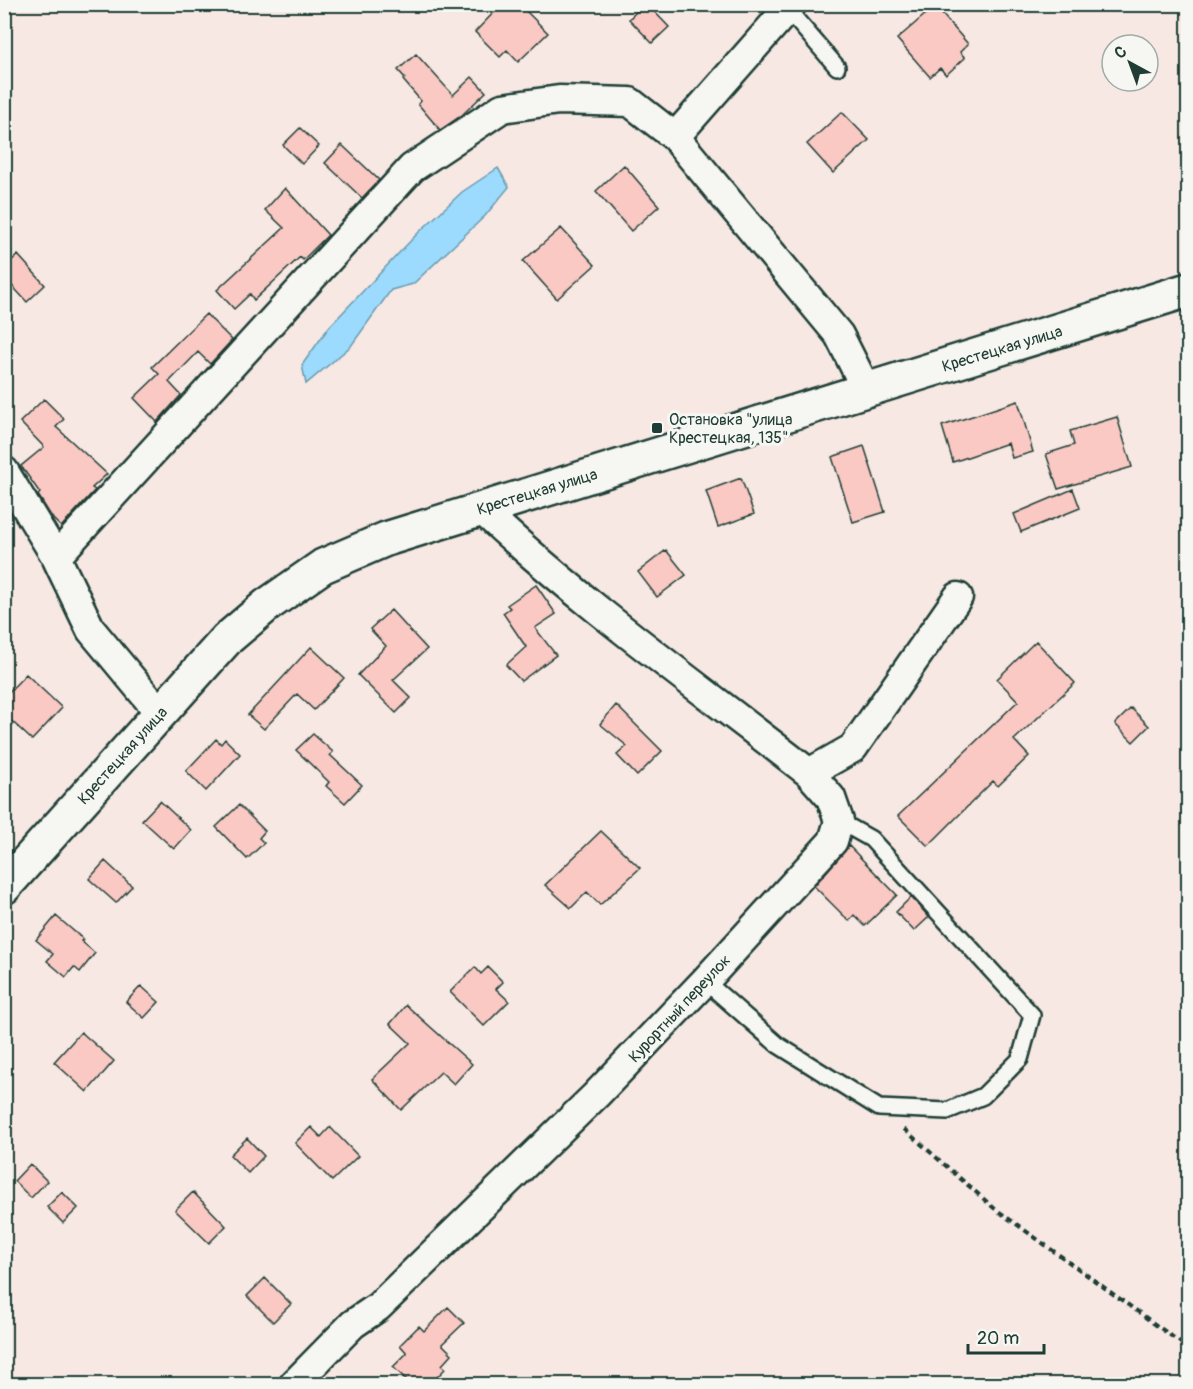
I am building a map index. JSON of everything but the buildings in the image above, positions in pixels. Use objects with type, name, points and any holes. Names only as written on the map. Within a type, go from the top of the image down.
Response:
[{"type":"main road","name":"Крестецкая улица","points":[[4,887],[227,639],[267,605],[323,566],[386,538],[1188,290]]},
{"type":"street","points":[[675,137],[789,7]]},
{"type":"street","points":[[56,557],[412,168],[501,108],[559,100],[630,102],[675,137],[839,335],[866,389]]},
{"type":"street","points":[[9,491],[56,557],[91,630],[160,713]]},
{"type":"street","points":[[482,509],[527,552],[588,602],[809,773],[831,798],[839,821]]},
{"type":"street","points":[[809,773],[853,748],[958,597]]},
{"type":"street","name":"Курортный переулок","points":[[294,1384],[353,1324],[378,1307],[596,1095],[705,981],[833,841],[839,821]]},
{"type":"lane","points":[[789,7],[837,67]]},
{"type":"lane","points":[[705,981],[778,1045],[879,1108],[947,1111],[983,1096],[1020,1059],[1032,1016],[872,839],[839,821]]},
{"type":"path","points":[[879,1108],[994,1208],[1188,1348]]},
{"type":"water","points":[[498,168],[509,187],[485,216],[413,284],[391,290],[351,346],[306,384],[302,365],[329,327],[417,234],[462,192]]},
{"type":"place","name":"Остановка \"улица Крестецкая, 135\"","points":[[657,428]]}]
